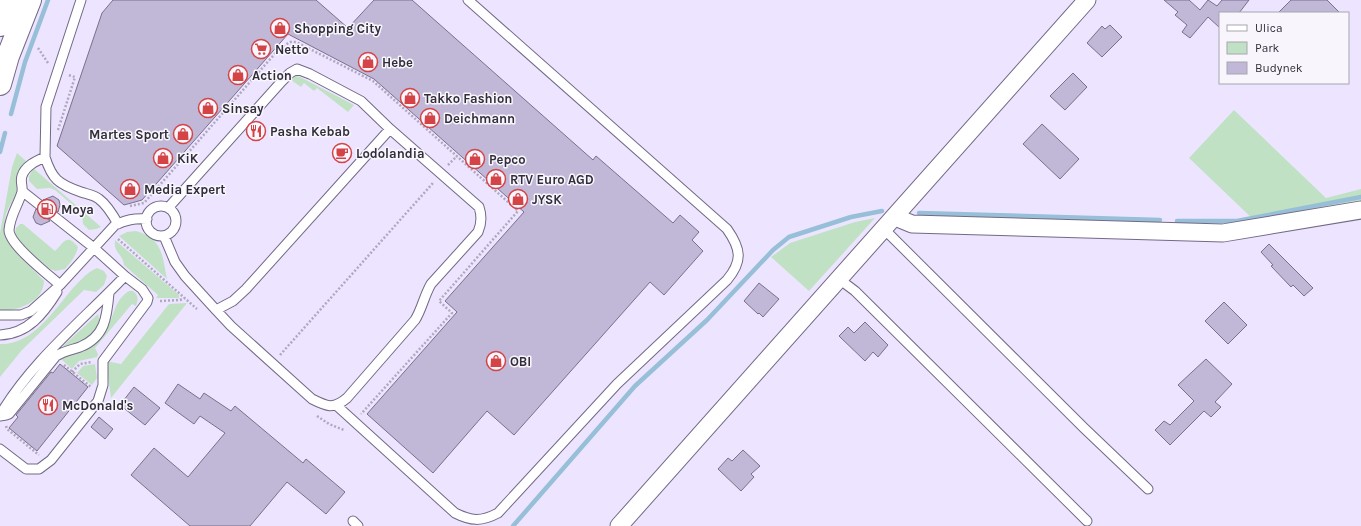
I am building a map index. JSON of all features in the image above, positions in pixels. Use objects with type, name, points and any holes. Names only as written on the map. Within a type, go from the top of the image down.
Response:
[{"type":"main road","points":[[0,25],[11,0]]},
{"type":"main road","points":[[0,84],[8,56],[30,0]]},
{"type":"street","points":[[619,526],[1087,0]]},
{"type":"street","points":[[889,223],[1223,233],[1361,210]]},
{"type":"lane","points":[[81,0],[46,107],[44,136],[45,157],[49,170],[54,178],[62,184],[99,199],[107,207],[118,224]]},
{"type":"lane","points":[[336,406],[455,513],[465,518],[476,520],[489,518],[498,513],[617,384],[727,280],[735,271],[739,261],[737,246],[727,229],[468,0]]},
{"type":"lane","points":[[164,236],[178,267],[231,326],[312,399],[326,406],[336,406],[347,398],[415,320],[420,312],[426,292],[431,284],[478,232],[482,214],[479,207],[390,129],[361,101],[310,74],[297,70],[290,73],[282,81],[168,208]]},
{"type":"lane","points":[[216,310],[233,300],[246,289],[390,129]]},
{"type":"lane","points":[[45,157],[35,161],[27,168],[22,177],[22,191],[13,212],[9,231],[17,247],[60,285]]},
{"type":"lane","points":[[0,449],[26,469],[39,469],[51,460],[98,401],[103,385],[103,361],[147,302],[148,298],[142,288],[125,276],[94,248],[22,191]]},
{"type":"lane","points":[[162,206],[168,208],[174,213],[176,222],[172,231],[164,236],[154,234],[150,231],[146,219],[149,212],[157,207],[162,206]]},
{"type":"lane","points":[[0,315],[22,315],[31,310],[60,285],[115,225],[136,218],[146,219]]},
{"type":"lane","points":[[889,223],[1084,428],[1148,489]]},
{"type":"lane","points":[[2,418],[25,379],[40,360],[125,276]]},
{"type":"lane","points":[[839,279],[855,291],[1087,521]]},
{"type":"lane","points":[[0,335],[15,332],[32,323],[46,308],[60,285]]},
{"type":"lane","points":[[2,418],[9,414],[56,356],[63,351],[87,344],[95,338],[105,322],[108,313],[109,293]]},
{"type":"path","points":[[57,134],[75,77]]},
{"type":"path","points":[[273,364],[457,156]]},
{"type":"path","points":[[148,298],[156,301],[180,300],[185,298]]},
{"type":"path","points":[[72,372],[80,364],[103,361]]},
{"type":"path","points":[[63,364],[92,388],[91,391]]},
{"type":"path","points":[[2,418],[7,429],[39,455],[42,454]]},
{"type":"green space","points":[[295,76],[300,77],[354,105],[348,112],[317,88],[314,91],[304,83],[301,87],[291,80]]},
{"type":"green space","points":[[1234,110],[1326,198],[1361,189],[1361,204],[1257,223],[1189,158]]},
{"type":"green space","points":[[17,153],[26,161],[18,174],[16,195],[6,214],[5,226],[7,236],[11,245],[22,260],[44,281],[40,294],[29,304],[14,309],[0,310],[0,233],[12,167]]},
{"type":"green space","points":[[33,168],[101,227],[89,230],[83,224],[82,213],[55,190],[50,188],[37,189],[29,181]]},
{"type":"green space","points":[[875,218],[809,291],[771,257],[790,243],[855,222]]},
{"type":"green space","points":[[20,224],[23,224],[55,251],[66,240],[71,240],[78,247],[73,259],[65,269],[55,271],[49,268],[20,244],[15,233],[16,228]]},
{"type":"green space","points":[[136,231],[152,238],[160,249],[167,279],[119,236],[127,232]]},
{"type":"green space","points":[[115,240],[179,295],[179,298],[156,298],[158,295],[124,265],[122,258],[115,248]]},
{"type":"green space","points":[[97,268],[104,271],[107,276],[104,285],[96,292],[84,290],[22,350],[0,377],[0,344],[12,343],[33,333],[50,316],[81,279]]},
{"type":"green space","points":[[129,291],[133,291],[137,296],[138,300],[136,306],[132,304],[95,348],[98,354],[97,357],[79,361],[72,369],[61,359],[93,346],[97,342],[110,323],[120,299]]},
{"type":"green space","points":[[187,303],[111,398],[106,361],[121,364],[169,304]]},
{"type":"green space","points":[[98,314],[99,321],[94,332],[82,340],[63,346]]},
{"type":"green space","points":[[95,364],[97,378],[92,385],[77,373],[83,366]]},
{"type":"building","points":[[113,0],[316,0],[348,28],[374,0],[412,0],[593,160],[596,156],[673,223],[680,215],[699,232],[692,240],[703,251],[664,295],[650,282],[514,435],[487,411],[433,473],[367,414],[457,312],[445,301],[524,212],[374,79],[288,34],[142,200],[124,205],[57,146],[102,13]]},
{"type":"building","points":[[1164,0],[1189,0],[1200,10],[1208,0],[1217,6],[1222,0],[1249,0],[1240,12],[1219,12],[1219,27],[1208,17],[1190,38],[1182,32],[1187,25],[1175,15],[1178,12]]},
{"type":"building","points":[[1291,0],[1327,0],[1339,12],[1279,12]]},
{"type":"building","points":[[1110,25],[1122,37],[1102,57],[1087,43],[1102,26],[1105,29]]},
{"type":"building","points":[[1073,73],[1087,87],[1065,110],[1050,96]]},
{"type":"building","points":[[1042,124],[1079,159],[1060,179],[1023,144]]},
{"type":"building","points":[[53,196],[59,200],[60,205],[58,212],[43,200]]},
{"type":"building","points":[[36,209],[50,221],[41,225],[36,223],[33,217]]},
{"type":"building","points":[[1269,244],[1313,288],[1304,296],[1293,285],[1291,287],[1271,266],[1273,265],[1261,252]]},
{"type":"building","points":[[759,283],[779,299],[763,317],[744,301]]},
{"type":"building","points":[[1224,302],[1247,325],[1228,344],[1205,321]]},
{"type":"building","points":[[865,322],[888,345],[878,357],[873,352],[865,361],[839,336],[848,327],[854,333]]},
{"type":"building","points":[[1206,359],[1232,384],[1215,402],[1221,407],[1211,417],[1204,411],[1170,445],[1155,430],[1164,421],[1170,425],[1194,401],[1178,385]]},
{"type":"building","name":"McDonald's","points":[[60,364],[88,387],[37,451],[9,428],[18,417],[16,415],[51,372],[53,373]]},
{"type":"building","points":[[178,384],[200,399],[204,393],[231,411],[235,406],[303,463],[306,459],[345,492],[326,514],[287,482],[250,526],[190,526],[131,475],[154,448],[188,477],[225,433],[200,416],[194,424],[165,403]]},
{"type":"building","points":[[134,387],[160,408],[145,425],[120,405]]},
{"type":"building","points":[[99,417],[113,429],[105,439],[91,427]]},
{"type":"building","points":[[743,450],[760,466],[751,474],[754,477],[741,491],[718,469],[728,458],[732,461]]},
{"type":"waterway","points":[[11,114],[25,62],[48,0]]},
{"type":"waterway","points":[[0,152],[5,133]]},
{"type":"waterway","points":[[1177,221],[1237,221],[1361,197]]},
{"type":"waterway","points":[[513,526],[635,386],[707,320],[773,250],[789,237],[851,217],[882,211]]},
{"type":"waterway","points":[[919,213],[1160,220]]},
{"type":"place","name":"Shopping City","points":[[280,28]]},
{"type":"place","name":"Netto","points":[[261,49]]},
{"type":"place","name":"Hebe","points":[[368,62]]},
{"type":"place","name":"Action","points":[[238,75]]},
{"type":"place","name":"Takko Fashion","points":[[410,98]]},
{"type":"place","name":"Sinsay","points":[[208,108]]},
{"type":"place","name":"Deichmann","points":[[430,118]]},
{"type":"place","name":"Pasha Kebab","points":[[256,131]]},
{"type":"place","name":"Martes Sport","points":[[183,134]]},
{"type":"place","name":"Lodolandia","points":[[342,153]]},
{"type":"place","name":"KiK","points":[[163,158]]},
{"type":"place","name":"Pepco","points":[[475,159]]},
{"type":"place","name":"RTV Euro AGD","points":[[496,179]]},
{"type":"place","name":"Media Expert","points":[[130,189]]},
{"type":"place","name":"JYSK","points":[[518,199]]},
{"type":"place","name":"Moya","points":[[47,209]]},
{"type":"place","name":"OBI","points":[[496,361]]},
{"type":"place","name":"McDonald's","points":[[48,405]]}]
